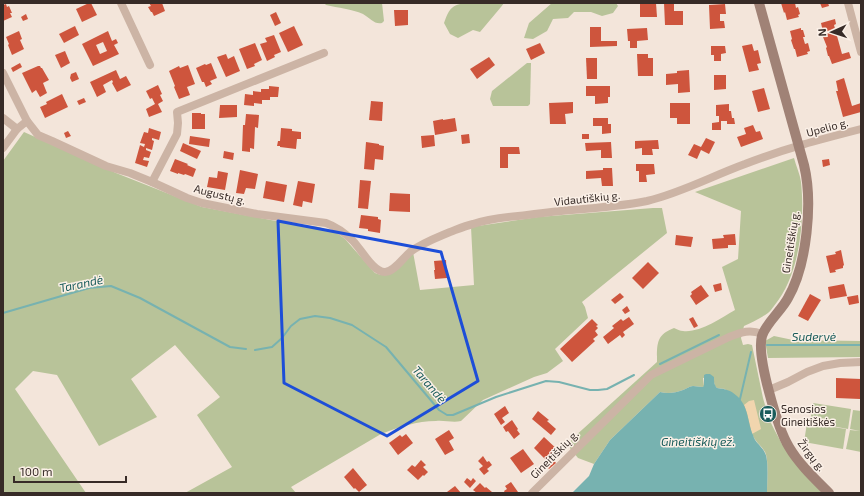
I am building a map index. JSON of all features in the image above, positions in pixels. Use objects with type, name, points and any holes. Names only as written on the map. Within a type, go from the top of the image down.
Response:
[{"type":"street","points":[[121,3],[150,66]]},
{"type":"street","name":"Gineitiškių g.","points":[[532,493],[652,375],[740,332],[755,331],[762,334],[787,300],[792,290],[800,269],[807,226],[808,196],[806,174],[759,3]]},
{"type":"street","points":[[848,3],[861,52]]},
{"type":"street","points":[[152,182],[177,134],[177,112],[324,53]]},
{"type":"street","name":"Augustų g.","points":[[3,72],[27,121],[38,134],[52,142],[106,166],[152,182],[202,203],[257,214],[326,223],[341,230],[373,266],[382,272]]},
{"type":"street","points":[[3,118],[17,129]]},
{"type":"street","points":[[3,148],[17,129],[27,121]]},
{"type":"street","name":"Upelio g.","points":[[798,145],[861,129]]},
{"type":"street","name":"Vidautiškių g.","points":[[382,272],[392,270],[407,255],[418,247],[474,223],[495,218],[624,206],[648,201],[678,192],[745,164],[798,145]]},
{"type":"street","name":"Žirgų g.","points":[[762,334],[761,343],[764,371],[775,412],[782,431],[789,447],[802,464],[829,493]]},
{"type":"street","points":[[769,390],[823,366],[840,363],[861,362]]},
{"type":"highlighted area","points":[[278,221],[441,252],[478,381],[387,436],[284,383]]},
{"type":"green space","points":[[324,3],[382,3],[384,21],[382,23],[377,23],[359,12],[326,5]]},
{"type":"green space","points":[[464,3],[504,3],[480,32],[473,30],[458,38],[450,34],[444,23],[447,15],[453,7]]},
{"type":"green space","points":[[552,3],[616,3],[618,6],[613,13],[602,16],[591,12],[574,12],[568,18],[553,19],[547,31],[533,39],[524,38],[529,23]]},
{"type":"green space","points":[[527,63],[531,63],[530,104],[528,106],[493,106],[490,99],[492,91]]},
{"type":"green space","points":[[24,132],[116,173],[202,207],[281,222],[319,227],[337,233],[345,239],[375,273],[381,275],[413,252],[420,290],[474,285],[471,227],[538,217],[662,208],[667,233],[582,302],[588,318],[555,349],[563,361],[547,373],[534,377],[483,400],[461,421],[415,423],[381,434],[291,487],[296,493],[185,493],[232,467],[197,415],[220,397],[175,345],[131,379],[157,417],[99,446],[57,375],[33,371],[15,389],[86,493],[3,493],[3,161]]},
{"type":"green space","points":[[794,158],[800,179],[802,197],[801,230],[795,263],[790,279],[774,306],[765,315],[744,326],[741,338],[743,345],[752,345],[763,398],[769,419],[775,431],[782,444],[822,493],[767,493],[767,466],[765,452],[755,440],[725,389],[717,388],[715,386],[714,377],[703,378],[703,387],[692,386],[672,393],[660,392],[610,440],[594,464],[578,458],[570,448],[570,442],[657,362],[659,341],[664,334],[674,328],[683,331],[696,330],[735,310],[722,267],[738,259],[741,211],[695,192]]},
{"type":"green space","points":[[774,336],[793,340],[861,341],[861,357],[768,358],[765,341]]},
{"type":"green space","points":[[813,403],[851,409],[848,429],[810,422]]},
{"type":"green space","points":[[853,410],[861,411],[861,452],[846,449],[850,430],[860,431],[850,429]]},
{"type":"green space","points":[[807,423],[846,429],[843,449],[804,442]]},
{"type":"sand","points":[[754,400],[761,429],[752,434],[744,405],[749,401]]},
{"type":"water","name":"Gineitiškių ež.","points":[[710,374],[714,377],[717,388],[732,392],[744,405],[754,438],[766,456],[767,493],[572,493],[589,476],[594,464],[610,440],[660,392],[672,393],[692,386],[703,387],[704,375]]},
{"type":"building","points":[[91,3],[97,15],[82,22],[76,9]]},
{"type":"building","points":[[149,3],[162,3],[165,11],[154,16],[148,7],[151,6]]},
{"type":"building","points":[[640,3],[656,3],[657,17],[640,17]]},
{"type":"building","points":[[664,3],[674,3],[674,11],[683,11],[683,25],[665,25]]},
{"type":"building","points":[[781,3],[795,3],[800,14],[798,15],[799,17],[787,20]]},
{"type":"building","points":[[820,3],[828,3],[829,6],[822,8]]},
{"type":"building","points":[[6,4],[7,7],[9,6],[12,17],[3,21],[3,5]]},
{"type":"building","points":[[725,4],[726,14],[720,14],[720,21],[724,21],[725,28],[710,29],[709,5]]},
{"type":"building","points":[[394,10],[408,10],[408,25],[395,26]]},
{"type":"building","points":[[276,12],[281,23],[275,26],[270,15]]},
{"type":"building","points":[[26,14],[28,19],[23,21],[21,17]]},
{"type":"building","points":[[835,19],[836,24],[834,25],[842,54],[849,52],[851,58],[832,64],[821,32],[823,32],[821,23]]},
{"type":"building","points":[[75,26],[79,35],[64,43],[59,34]]},
{"type":"building","points":[[294,26],[303,45],[288,52],[279,33]]},
{"type":"building","points":[[590,27],[601,27],[601,41],[617,41],[617,46],[590,47]]},
{"type":"building","points":[[647,28],[648,40],[637,41],[637,48],[630,48],[627,29]]},
{"type":"building","points":[[801,28],[805,37],[803,37],[805,44],[808,43],[810,51],[807,52],[808,54],[797,57],[791,40],[790,31]]},
{"type":"building","points":[[19,31],[22,39],[20,40],[24,49],[12,55],[6,37]]},
{"type":"building","points":[[108,31],[112,41],[116,39],[118,43],[114,45],[119,54],[93,66],[82,44]],"holes":[[[103,42],[107,51],[100,54],[96,45]]]},
{"type":"building","points":[[274,35],[281,52],[274,55],[275,57],[267,61],[260,44],[267,42],[265,38]]},
{"type":"building","points":[[255,43],[262,60],[254,64],[255,66],[247,69],[239,49]]},
{"type":"building","points":[[540,43],[545,53],[531,60],[526,49]]},
{"type":"building","points":[[752,44],[754,51],[758,50],[761,63],[757,64],[759,70],[749,72],[742,46]]},
{"type":"building","points":[[711,46],[725,46],[726,53],[721,54],[721,61],[714,61],[714,55],[711,55]]},
{"type":"building","points":[[65,51],[70,63],[61,68],[55,55]]},
{"type":"building","points":[[226,54],[228,59],[234,56],[240,71],[226,77],[217,57]]},
{"type":"building","points":[[637,54],[648,54],[648,58],[653,58],[653,76],[638,76]]},
{"type":"building","points":[[489,57],[495,65],[477,79],[470,69]]},
{"type":"building","points":[[586,58],[597,58],[597,79],[587,79]]},
{"type":"building","points":[[20,63],[22,67],[13,72],[11,68]]},
{"type":"building","points":[[211,63],[217,78],[210,81],[212,84],[206,87],[204,82],[202,82],[196,68]]},
{"type":"building","points":[[188,65],[195,84],[187,87],[190,95],[179,99],[169,71],[179,66],[180,68]]},
{"type":"building","points":[[38,66],[42,68],[49,80],[43,83],[47,93],[40,97],[36,90],[32,93],[22,73]]},
{"type":"building","points":[[116,70],[120,79],[126,76],[131,85],[117,92],[112,80],[103,85],[106,92],[97,97],[90,82]]},
{"type":"building","points":[[689,70],[690,92],[678,93],[678,84],[666,85],[666,74]]},
{"type":"building","points":[[76,72],[79,79],[72,82],[70,78],[71,74]]},
{"type":"building","points":[[714,75],[726,75],[726,89],[714,90]]},
{"type":"building","points":[[844,78],[852,106],[861,103],[861,112],[843,117],[836,91],[838,91],[836,81]]},
{"type":"building","points":[[158,85],[163,101],[158,104],[162,112],[149,117],[146,109],[155,104],[152,98],[150,99],[146,91]]},
{"type":"building","points":[[269,86],[279,87],[278,97],[270,97],[270,100],[262,100],[262,104],[254,103],[254,106],[244,105],[245,94],[253,95],[253,91],[261,92],[261,89],[269,89]]},
{"type":"building","points":[[586,86],[610,86],[610,97],[608,97],[608,103],[595,104],[595,96],[586,96]]},
{"type":"building","points":[[764,88],[770,109],[758,112],[752,91]]},
{"type":"building","points":[[62,94],[68,107],[45,118],[40,107],[47,104],[46,102]]},
{"type":"building","points":[[84,98],[86,102],[79,105],[77,101]]},
{"type":"building","points":[[371,101],[383,102],[382,121],[369,120]]},
{"type":"building","points":[[573,102],[573,113],[565,114],[566,124],[550,124],[549,103]]},
{"type":"building","points":[[670,103],[690,103],[690,124],[677,124],[677,118],[670,118]]},
{"type":"building","points":[[729,104],[729,111],[731,111],[735,124],[727,124],[727,121],[721,121],[721,130],[712,130],[712,123],[719,122],[719,116],[716,116],[716,105]]},
{"type":"building","points":[[220,105],[237,105],[237,117],[219,118]]},
{"type":"building","points":[[192,113],[205,114],[205,129],[192,129]]},
{"type":"building","points":[[246,114],[259,115],[258,128],[255,127],[254,149],[250,148],[250,152],[242,151],[243,125],[245,125]]},
{"type":"building","points":[[455,118],[457,131],[435,135],[433,121]]},
{"type":"building","points":[[593,118],[608,118],[608,124],[611,124],[611,133],[602,134],[602,126],[593,126]]},
{"type":"building","points":[[753,125],[756,132],[760,131],[763,139],[741,147],[737,137],[746,134],[744,128]]},
{"type":"building","points":[[149,128],[161,132],[159,140],[152,138],[154,141],[152,150],[146,148],[146,150],[151,152],[149,158],[144,157],[143,160],[149,161],[147,167],[135,163],[140,145],[144,147],[145,144],[140,143],[144,132],[148,133]]},
{"type":"building","points":[[281,128],[301,132],[301,139],[297,139],[296,149],[277,146],[278,141],[280,141]]},
{"type":"building","points":[[68,131],[71,136],[66,138],[64,133]]},
{"type":"building","points":[[469,134],[470,143],[462,144],[461,135]]},
{"type":"building","points":[[582,134],[589,134],[589,139],[582,139]]},
{"type":"building","points":[[434,135],[435,146],[422,148],[421,136]]},
{"type":"building","points":[[190,136],[210,139],[209,147],[189,144]]},
{"type":"building","points":[[706,138],[715,142],[709,154],[701,150],[697,159],[688,155],[694,144],[701,147]]},
{"type":"building","points":[[658,140],[659,149],[652,149],[653,155],[642,155],[642,148],[635,149],[635,141]]},
{"type":"building","points":[[366,142],[384,146],[383,160],[375,159],[374,170],[364,169]]},
{"type":"building","points":[[611,142],[612,158],[601,158],[601,150],[586,151],[585,143]]},
{"type":"building","points":[[183,143],[201,151],[197,159],[180,151]]},
{"type":"building","points":[[500,147],[519,147],[520,154],[508,154],[508,168],[500,168]]},
{"type":"building","points":[[224,151],[234,153],[233,160],[223,158]]},
{"type":"building","points":[[175,159],[196,169],[193,177],[170,171]]},
{"type":"building","points":[[829,159],[830,165],[823,167],[822,160]]},
{"type":"building","points":[[636,164],[654,164],[655,174],[646,175],[647,182],[639,182],[639,171],[636,171]]},
{"type":"building","points":[[603,168],[612,168],[613,186],[602,186],[601,178],[586,179],[586,171],[603,170]]},
{"type":"building","points":[[240,170],[258,174],[255,189],[246,188],[244,194],[236,193]]},
{"type":"building","points":[[218,171],[228,173],[225,190],[207,187],[209,177],[217,178]]},
{"type":"building","points":[[360,180],[371,181],[368,209],[358,208]]},
{"type":"building","points":[[266,181],[287,185],[284,202],[263,198]]},
{"type":"building","points":[[298,181],[315,184],[312,203],[303,201],[302,207],[293,205]]},
{"type":"building","points":[[390,193],[410,194],[410,212],[389,211]]},
{"type":"building","points":[[361,215],[378,217],[378,219],[381,220],[380,233],[359,228]]},
{"type":"building","points":[[735,234],[736,245],[728,245],[728,248],[713,249],[712,239],[724,238],[723,235]]},
{"type":"building","points":[[676,235],[693,237],[691,247],[675,245]]},
{"type":"building","points":[[841,250],[844,265],[843,268],[835,270],[836,272],[830,273],[826,256],[836,254],[835,252]]},
{"type":"building","points":[[446,260],[447,278],[435,279],[434,261]]},
{"type":"building","points":[[648,262],[659,273],[643,289],[632,278]]},
{"type":"building","points":[[721,283],[722,290],[715,292],[713,285]]},
{"type":"building","points":[[844,284],[847,296],[830,299],[828,287]]},
{"type":"building","points":[[701,285],[709,296],[696,305],[690,296],[692,294],[691,292]]},
{"type":"building","points":[[620,293],[624,297],[615,304],[611,300]]},
{"type":"building","points":[[810,294],[821,300],[808,321],[798,316]]},
{"type":"building","points":[[858,295],[859,303],[849,305],[847,297]]},
{"type":"building","points":[[627,306],[630,311],[625,314],[622,310]]},
{"type":"building","points":[[629,317],[634,324],[623,332],[625,335],[622,338],[620,335],[608,344],[603,337],[614,328],[612,326],[621,319],[623,321]]},
{"type":"building","points":[[693,317],[698,326],[694,328],[689,319]]},
{"type":"building","points":[[592,319],[598,325],[596,326],[598,328],[595,331],[598,335],[593,339],[595,341],[572,362],[560,349]]},
{"type":"building","points":[[836,378],[861,379],[860,399],[836,398]]},
{"type":"building","points":[[505,406],[509,413],[502,418],[505,422],[501,425],[494,414]]},
{"type":"building","points":[[538,411],[549,420],[547,421],[556,429],[551,435],[532,419]]},
{"type":"building","points":[[512,420],[520,434],[514,439],[503,427]]},
{"type":"building","points":[[449,430],[454,438],[449,441],[454,450],[445,455],[435,439]]},
{"type":"building","points":[[406,434],[413,443],[398,455],[389,443],[400,435],[402,437]]},
{"type":"building","points":[[544,437],[560,452],[554,458],[550,455],[546,460],[534,448]]},
{"type":"building","points":[[523,449],[534,464],[521,473],[510,458]]},
{"type":"building","points":[[483,456],[487,462],[489,461],[492,465],[487,469],[489,471],[484,475],[479,469],[483,466],[478,461]]},
{"type":"building","points":[[552,458],[556,463],[549,469],[545,464]]},
{"type":"building","points":[[421,460],[426,465],[423,467],[428,472],[418,480],[407,470],[412,465],[415,467]]},
{"type":"building","points":[[353,468],[367,485],[359,492],[355,488],[354,489],[344,477]]},
{"type":"building","points":[[467,478],[471,481],[473,478],[476,481],[470,488],[464,482]]},
{"type":"building","points":[[511,482],[518,493],[505,493],[504,491],[507,489],[505,486]]},
{"type":"building","points":[[480,483],[492,492],[477,493],[473,490]]},
{"type":"building","points":[[455,486],[461,493],[447,492]]},
{"type":"waterway","name":"Tarandė","points":[[3,313],[89,288],[111,286],[140,298],[230,347],[246,349]]},
{"type":"waterway","name":"Tarandė","points":[[255,350],[272,347],[282,338],[291,326],[300,319],[315,316],[330,318],[352,325],[386,347],[439,410],[447,415],[453,415],[496,397],[546,381],[559,382],[590,390],[598,390],[607,389],[634,375]]},
{"type":"waterway","name":"Tarandė","points":[[660,364],[719,335]]},
{"type":"waterway","name":"Sudervė","points":[[767,345],[861,345]]},
{"type":"waterway","name":"Sudervė","points":[[738,401],[740,399],[751,352]]},
{"type":"place","name":"Senosios Gineitiškės","points":[[768,414]]}]
